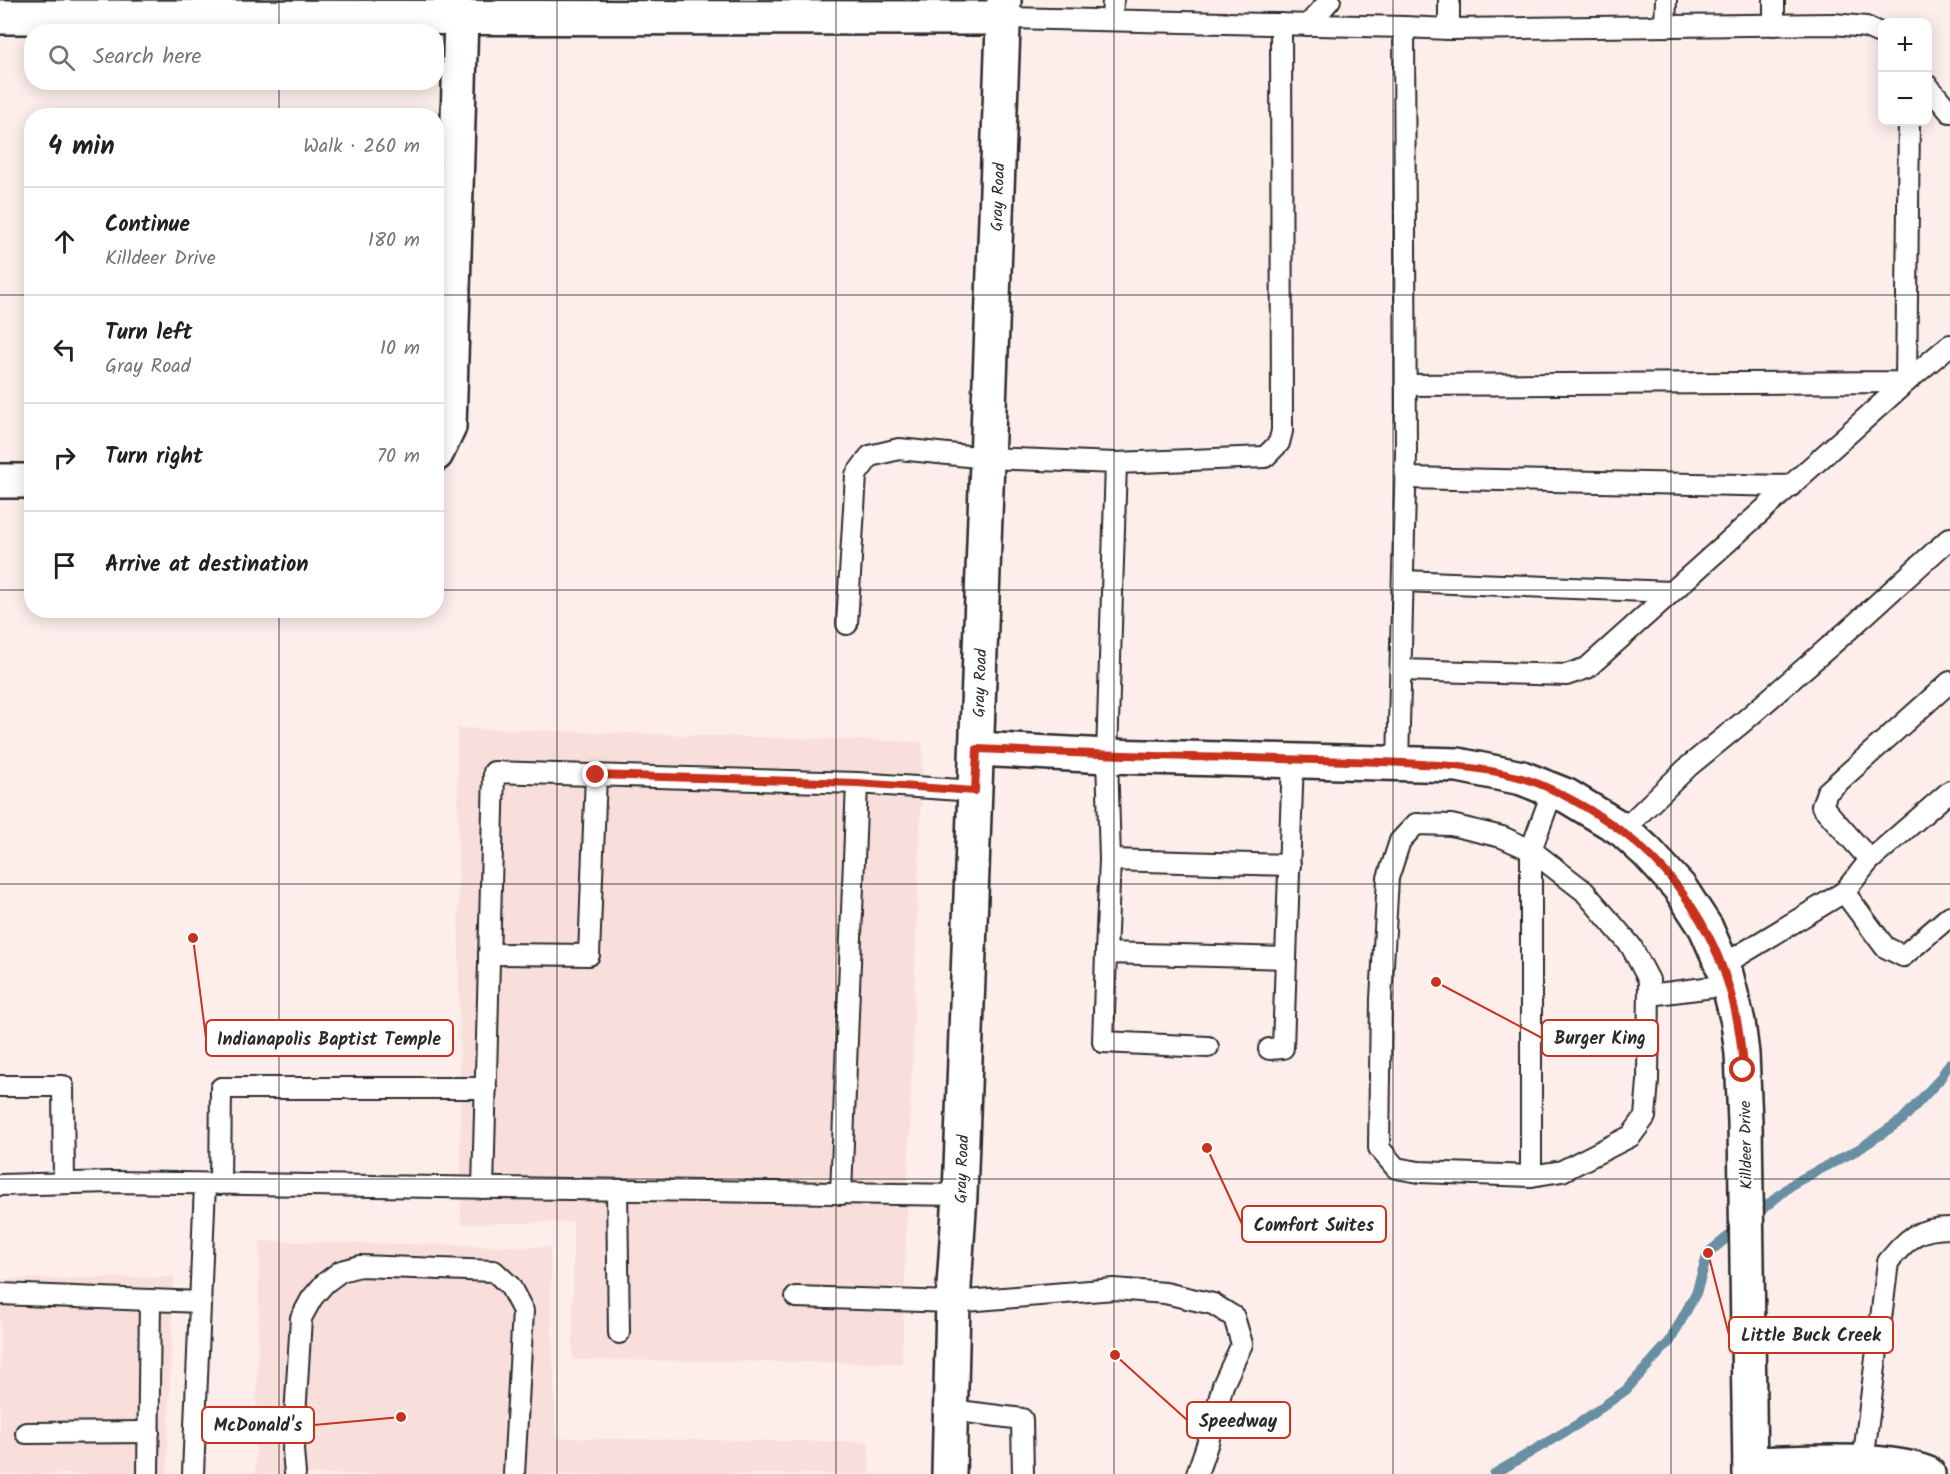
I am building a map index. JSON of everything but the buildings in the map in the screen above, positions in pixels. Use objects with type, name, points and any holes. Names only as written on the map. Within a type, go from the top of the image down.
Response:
[{"type":"street","points":[[0,17],[40,8],[461,17],[1004,9]]},
{"type":"street","name":"Gray Road","points":[[949,1474],[953,1302],[960,1196],[1004,9]]},
{"type":"street","points":[[444,441],[448,427],[461,17]]},
{"type":"street","points":[[0,481],[24,481]]},
{"type":"street","name":"Killdeer Drive","points":[[977,749],[1107,756],[1458,765],[1522,778],[1553,790],[1623,830],[1659,864],[1680,888],[1706,928],[1726,975],[1741,1038],[1745,1122],[1750,1469]]},
{"type":"street","points":[[1750,1469],[1863,1463],[1918,1470],[1928,1474]]},
{"type":"lane","points":[[1112,20],[1113,0]]},
{"type":"lane","points":[[1308,25],[1330,0]]},
{"type":"lane","points":[[1449,0],[1449,29]]},
{"type":"lane","points":[[1665,26],[1666,0]]},
{"type":"lane","points":[[1773,0],[1774,25]]},
{"type":"lane","points":[[1004,9],[1112,20],[1449,29],[1834,24],[1866,27],[1878,32]]},
{"type":"lane","points":[[847,624],[856,475],[870,456],[899,449],[987,458],[1116,463],[1264,457],[1280,443],[1282,430],[1281,24]]},
{"type":"lane","points":[[1398,763],[1406,478],[1404,27]]},
{"type":"lane","points":[[1932,91],[1950,112]]},
{"type":"lane","points":[[1906,382],[1909,126]]},
{"type":"lane","points":[[1401,670],[1566,675],[1587,668],[1950,345]]},
{"type":"lane","points":[[1406,385],[1906,382]]},
{"type":"lane","points":[[1116,463],[1107,756],[1110,860],[1103,1042],[1208,1047]]},
{"type":"lane","points":[[1406,478],[1791,486]]},
{"type":"lane","points":[[1623,830],[1689,766],[1853,626],[1950,538]]},
{"type":"lane","points":[[1403,581],[1671,592]]},
{"type":"lane","points":[[1868,862],[1870,861],[1852,838],[1822,806],[1827,792],[1950,682]]},
{"type":"lane","points":[[1269,1049],[1283,1048],[1293,759]]},
{"type":"lane","points":[[483,1188],[494,772],[857,783],[975,791]]},
{"type":"lane","points":[[489,954],[589,955],[596,775]]},
{"type":"lane","points":[[841,1194],[857,783]]},
{"type":"lane","points":[[1532,1176],[1531,850],[1553,790]]},
{"type":"lane","points":[[1649,995],[1726,975],[1844,892],[1868,862],[1950,791]]},
{"type":"lane","points":[[1416,824],[1451,825],[1502,837],[1531,850],[1584,891],[1631,946],[1649,980],[1649,995],[1646,1117],[1631,1136],[1562,1171],[1532,1176],[1419,1172],[1396,1168],[1379,1148],[1382,999],[1388,878],[1400,841],[1416,824]]},
{"type":"lane","points":[[1110,860],[1290,865]]},
{"type":"lane","points":[[1844,892],[1885,947],[1902,956],[1950,916]]},
{"type":"lane","points":[[1106,953],[1286,958]]},
{"type":"lane","points":[[0,1086],[63,1086],[64,1184]]},
{"type":"lane","points":[[193,1474],[201,1302],[220,1089],[486,1088]]},
{"type":"lane","points":[[0,1185],[212,1184],[960,1196]]},
{"type":"lane","points":[[617,1190],[619,1333]]},
{"type":"lane","points":[[1863,1463],[1888,1262],[1909,1237],[1934,1228],[1950,1228]]},
{"type":"lane","points":[[295,1474],[293,1450],[301,1318],[312,1298],[325,1283],[340,1271],[360,1266],[494,1272],[510,1286],[523,1311],[514,1474]]},
{"type":"lane","points":[[796,1297],[953,1302],[1114,1289],[1165,1293],[1213,1304],[1234,1317],[1242,1344],[1223,1384],[1197,1474]]},
{"type":"lane","points":[[0,1294],[201,1302]]},
{"type":"lane","points":[[148,1474],[150,1300]]},
{"type":"lane","points":[[951,1410],[1022,1419],[1023,1474]]},
{"type":"lane","points":[[26,1433],[148,1432]]},
{"type":"shaded area","points":[[457,728],[923,742],[902,1363],[573,1360],[573,1222],[461,1224]]},
{"type":"shaded area","points":[[260,1241],[550,1247],[556,1438],[869,1442],[870,1474],[255,1474]]},
{"type":"shaded area","points":[[174,1277],[167,1474],[0,1474],[0,1279]]},
{"type":"waterway","points":[[1752,1218],[1794,1183],[1859,1149],[1902,1120],[1939,1080],[1950,1063]]},
{"type":"waterway","points":[[1494,1474],[1578,1424],[1626,1390],[1670,1341],[1696,1293],[1708,1253],[1740,1227]]},
{"type":"place","name":"Indianapolis Baptist Temple","points":[[193,938]]},
{"type":"place","name":"Burger King","points":[[1436,982]]},
{"type":"place","name":"Comfort Suites","points":[[1207,1148]]},
{"type":"place","name":"Little Buck Creek","points":[[1708,1253]]},
{"type":"place","name":"Speedway","points":[[1115,1355]]},
{"type":"place","name":"McDonald's","points":[[401,1417]]},
{"type":"route","points":[[596,775],[857,783],[975,791],[977,749],[1107,756],[1458,765],[1522,778],[1567,796],[1623,830],[1659,864],[1680,888],[1706,928],[1726,974],[1741,1038],[1743,1070]]}]
